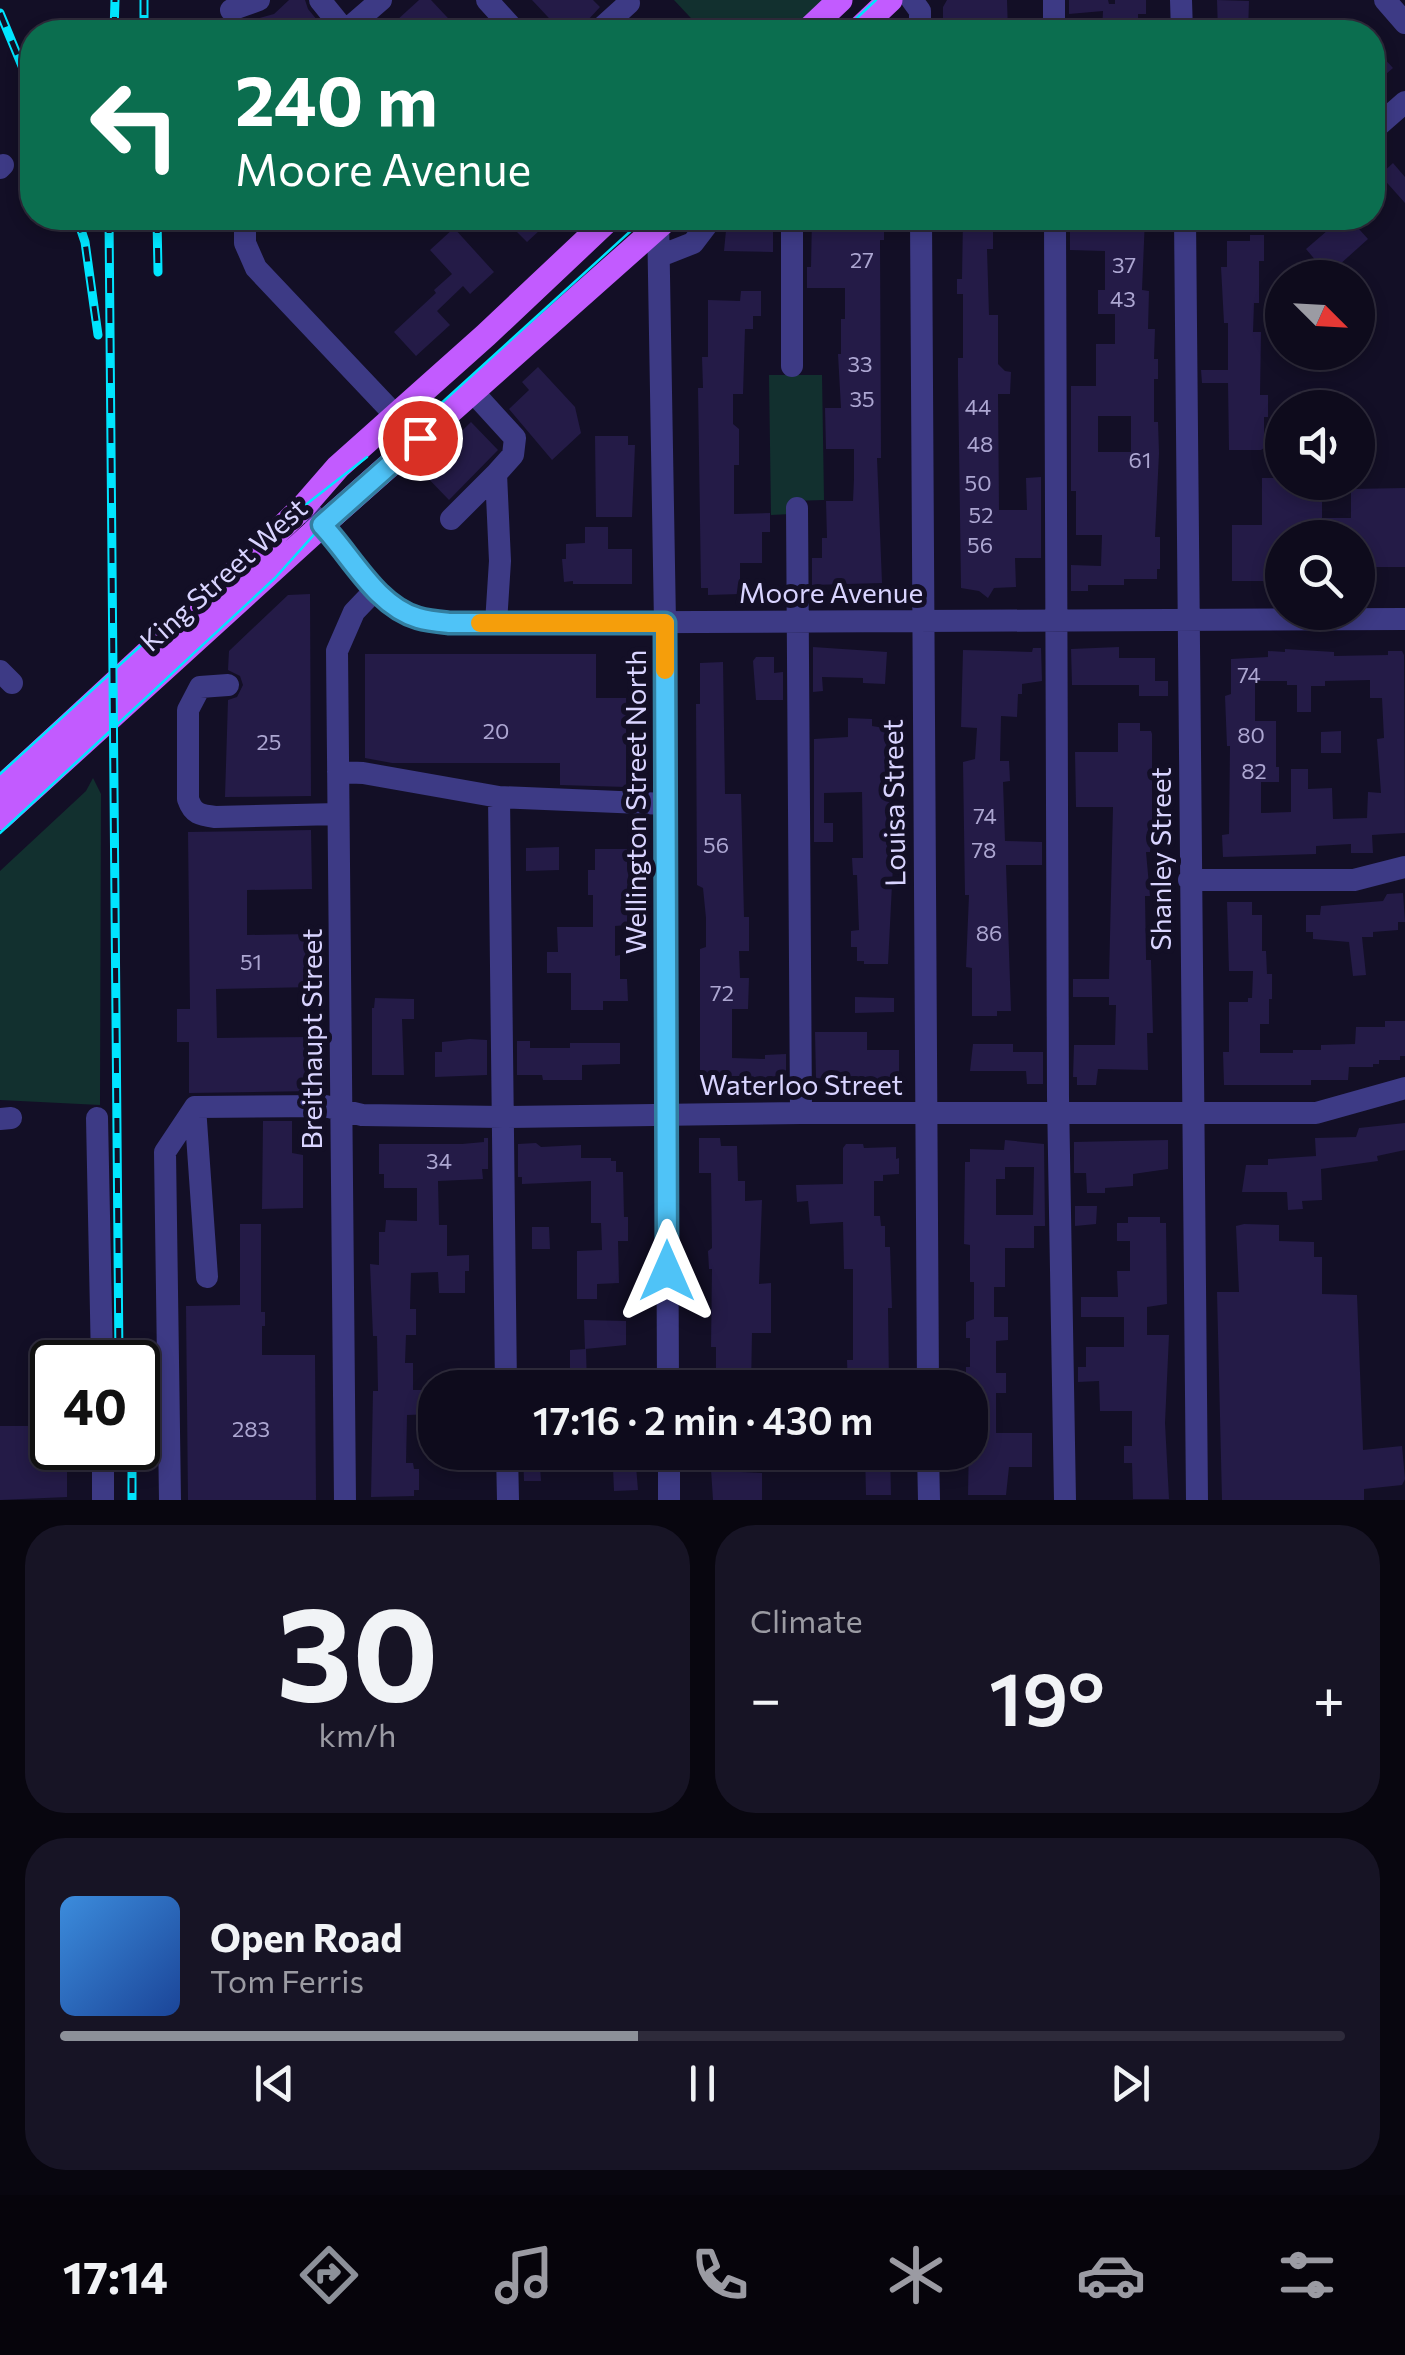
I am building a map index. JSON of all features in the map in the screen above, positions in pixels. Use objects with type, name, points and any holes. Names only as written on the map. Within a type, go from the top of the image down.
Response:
[{"type":"main road","points":[[819,20],[840,0]]},
{"type":"main road","points":[[869,20],[890,0]]},
{"type":"main road","name":"King Street West","points":[[0,818],[313,516],[338,468],[597,230]]},
{"type":"main road","name":"King Street West","points":[[0,789],[313,516],[473,392],[651,230]]},
{"type":"street","points":[[230,10],[259,0]]},
{"type":"street","points":[[320,0],[337,20]]},
{"type":"street","points":[[358,20],[381,0]]},
{"type":"street","points":[[487,0],[505,20]]},
{"type":"street","points":[[1385,0],[1405,23]]},
{"type":"street","points":[[610,20],[629,3]]},
{"type":"street","points":[[1385,120],[1405,102]]},
{"type":"street","points":[[245,230],[245,243],[256,268],[395,415]]},
{"type":"street","name":"Wellington Street North","points":[[661,230],[668,1370]]},
{"type":"street","points":[[660,256],[693,243],[703,230]]},
{"type":"street","points":[[792,230],[792,366]]},
{"type":"street","name":"Louisa Street","points":[[920,230],[928,1370]]},
{"type":"street","points":[[1055,230],[1058,1113],[1065,1500]]},
{"type":"street","name":"Shanley Street","points":[[1185,230],[1197,1500]]},
{"type":"street","points":[[452,519],[514,455],[516,438],[473,392]]},
{"type":"street","points":[[496,474],[500,510],[496,623]]},
{"type":"street","points":[[796,508],[801,1113]]},
{"type":"street","name":"Moore Avenue","points":[[313,516],[397,608],[417,618],[450,623],[1405,619]]},
{"type":"street","name":"Breithaupt Street","points":[[345,1500],[337,651],[354,612],[376,589]]},
{"type":"street","points":[[228,686],[200,687],[191,700],[191,808],[199,815],[215,817],[338,814]]},
{"type":"street","points":[[338,772],[363,772],[500,797],[666,804]]},
{"type":"street","points":[[500,797],[506,1370]]},
{"type":"street","points":[[1189,880],[1354,880],[1405,866]]},
{"type":"street","name":"Waterloo Street","points":[[195,1107],[325,1106],[362,1115],[502,1117],[1316,1113],[1405,1088]]},
{"type":"street","points":[[195,1107],[207,1277]]},
{"type":"street","points":[[170,1500],[165,1152],[195,1107]]},
{"type":"street","points":[[97,1118],[102,1340]]},
{"type":"street","points":[[102,1470],[103,1500]]},
{"type":"street","points":[[507,1470],[508,1500]]},
{"type":"street","points":[[668,1470],[669,1500]]},
{"type":"street","points":[[928,1470],[929,1500]]},
{"type":"green space","points":[[674,0],[824,0],[803,20],[693,20]]},
{"type":"green space","points":[[769,375],[822,375],[824,500],[792,501],[791,514],[771,515]]},
{"type":"green space","points":[[93,778],[101,794],[100,1105],[0,1100],[0,871],[86,791]]},
{"type":"building","points":[[289,0],[305,0],[317,20],[252,20],[274,14]]},
{"type":"building","points":[[419,0],[431,0],[450,20],[397,20]]},
{"type":"building","points":[[532,0],[593,0],[600,7],[588,20],[551,20]]},
{"type":"building","points":[[947,0],[1007,0],[1008,20],[943,20]]},
{"type":"building","points":[[1069,0],[1108,0],[1115,4],[1115,0],[1146,0],[1146,14],[1138,14],[1138,20],[1103,20],[1103,11],[1069,14]]},
{"type":"building","points":[[1217,0],[1249,1],[1248,20],[1218,20]]},
{"type":"building","points":[[1393,163],[1405,177],[1405,203],[1385,181],[1385,170]]},
{"type":"building","points":[[456,230],[494,272],[470,294],[463,286],[437,311],[450,325],[416,356],[394,332],[452,274],[430,250]]},
{"type":"building","points":[[515,230],[540,230],[527,242]]},
{"type":"building","points":[[726,230],[773,230],[773,252],[724,251]]},
{"type":"building","points":[[812,230],[884,230],[884,240],[880,240],[881,458],[877,458],[882,583],[812,585],[812,558],[822,558],[822,538],[827,538],[826,501],[853,501],[854,449],[826,449],[825,408],[841,408],[838,354],[841,319],[845,319],[845,288],[807,288],[807,267],[811,267]]},
{"type":"building","points":[[963,230],[993,230],[993,249],[987,249],[989,315],[998,315],[998,364],[1011,372],[1010,394],[998,394],[999,510],[1027,510],[1026,478],[1041,477],[1041,558],[1015,558],[1016,587],[994,588],[988,598],[979,591],[961,588],[958,358],[963,358],[963,294],[957,294],[957,279],[962,279]]},
{"type":"building","points":[[1070,230],[1144,230],[1142,290],[1149,291],[1148,329],[1155,329],[1154,359],[1158,359],[1158,379],[1154,379],[1159,453],[1155,537],[1160,537],[1160,569],[1157,579],[1124,579],[1124,585],[1088,585],[1088,591],[1071,591],[1071,565],[1101,566],[1102,535],[1076,535],[1076,491],[1071,491],[1071,386],[1096,386],[1096,344],[1115,344],[1115,314],[1098,314],[1098,290],[1105,290],[1105,251],[1070,250]],"holes":[[[1098,416],[1131,416],[1131,452],[1098,452]]]},
{"type":"building","points":[[1328,230],[1360,230],[1368,239],[1345,260],[1315,260],[1306,249]]},
{"type":"building","points":[[1250,235],[1264,235],[1253,332],[1261,332],[1264,448],[1229,450],[1228,383],[1202,383],[1201,370],[1228,370],[1228,323],[1224,323],[1221,267],[1227,267],[1227,241],[1250,241]]},
{"type":"building","points":[[741,291],[761,291],[761,316],[753,316],[753,329],[745,329],[743,394],[733,394],[733,424],[739,429],[734,514],[770,513],[770,532],[762,532],[762,563],[740,563],[740,594],[708,595],[708,588],[701,588],[698,388],[703,388],[702,357],[708,357],[708,300],[740,301]]},
{"type":"building","points":[[538,367],[575,407],[581,433],[552,460],[509,409],[529,390],[522,382]]},
{"type":"building","points":[[471,422],[498,450],[449,500],[421,471]]},
{"type":"building","points":[[595,436],[628,436],[628,445],[635,445],[632,517],[596,517]]},
{"type":"building","points":[[1262,478],[1265,500],[1322,500],[1322,518],[1351,518],[1351,500],[1375,500],[1375,489],[1405,488],[1405,567],[1375,567],[1375,520],[1265,520],[1265,581],[1232,581],[1232,525],[1262,525]]},
{"type":"building","points":[[585,527],[608,527],[608,549],[632,549],[632,584],[564,582],[562,559],[566,559],[566,544],[585,543]]},
{"type":"building","points":[[310,594],[311,796],[225,797],[228,700],[237,697],[243,685],[240,676],[228,670],[229,651],[288,595]]},
{"type":"building","points":[[813,647],[887,652],[885,684],[863,683],[863,678],[822,677],[823,691],[813,692]]},
{"type":"building","points":[[1119,647],[1119,658],[1155,658],[1155,681],[1168,681],[1168,696],[1139,696],[1139,685],[1072,685],[1071,649]]},
{"type":"building","points":[[1033,648],[1041,648],[1042,681],[1022,684],[1017,717],[1001,716],[1000,761],[1009,761],[1010,781],[1003,782],[1005,841],[1042,842],[1042,865],[1006,865],[1011,1011],[997,1011],[997,1016],[972,1016],[972,968],[966,967],[969,895],[965,895],[963,762],[975,759],[977,728],[961,727],[963,650],[1032,652]]},
{"type":"building","points":[[1268,651],[1334,652],[1334,656],[1402,651],[1404,655],[1405,833],[1372,835],[1373,853],[1351,853],[1351,844],[1316,846],[1316,854],[1223,857],[1222,835],[1229,834],[1230,746],[1225,696],[1231,694],[1231,659],[1268,657]],"holes":[[[1370,680],[1370,698],[1382,698],[1384,738],[1377,739],[1381,793],[1368,792],[1367,818],[1333,819],[1332,788],[1308,789],[1308,769],[1291,769],[1291,812],[1261,813],[1261,782],[1279,782],[1279,767],[1276,721],[1255,721],[1255,681],[1287,681],[1287,685],[1297,685],[1297,712],[1311,712],[1311,686],[1325,686],[1325,681]]]},
{"type":"building","points":[[365,654],[596,654],[596,698],[626,698],[626,787],[560,785],[560,763],[392,763],[365,758]]},
{"type":"building","points":[[756,657],[774,657],[774,673],[783,672],[783,700],[756,700]]},
{"type":"building","points":[[723,662],[725,794],[741,794],[744,917],[749,917],[749,951],[739,951],[740,978],[749,978],[748,1009],[732,1009],[732,1058],[765,1059],[765,1055],[786,1054],[786,1084],[743,1085],[739,1076],[700,1076],[700,949],[706,947],[706,918],[703,888],[697,885],[696,704],[700,704],[700,663]]},
{"type":"building","points":[[848,718],[872,719],[872,726],[890,729],[894,845],[888,964],[857,961],[857,947],[851,947],[851,931],[859,930],[857,875],[853,875],[852,858],[863,858],[862,792],[824,793],[824,823],[833,823],[833,842],[814,842],[814,739],[848,737]]},
{"type":"building","points":[[1118,723],[1140,723],[1140,731],[1152,734],[1152,823],[1150,852],[1146,852],[1150,896],[1145,896],[1153,1033],[1147,1033],[1148,1070],[1098,1069],[1096,1085],[1077,1085],[1077,1077],[1073,1077],[1074,1045],[1115,1045],[1116,1005],[1109,1005],[1109,997],[1073,997],[1073,979],[1109,979],[1113,807],[1076,807],[1075,752],[1118,752]]},
{"type":"building","points":[[1341,731],[1341,753],[1321,753],[1321,732]]},
{"type":"building","points":[[311,830],[312,889],[247,890],[247,935],[312,934],[313,987],[216,989],[217,1038],[313,1037],[314,1091],[189,1093],[189,1042],[177,1042],[177,1009],[190,1009],[188,832]]},
{"type":"building","points":[[559,847],[559,870],[526,871],[526,848]]},
{"type":"building","points":[[595,849],[629,849],[627,925],[615,926],[615,956],[620,955],[620,979],[627,979],[628,1001],[603,1001],[603,1010],[571,1010],[571,973],[547,973],[547,952],[558,952],[557,927],[593,927],[588,870],[595,870]]},
{"type":"building","points":[[1403,893],[1405,922],[1398,922],[1398,930],[1362,937],[1366,975],[1353,976],[1349,942],[1313,939],[1313,932],[1306,932],[1306,915],[1320,915],[1321,906],[1383,901],[1387,894]]},
{"type":"building","points":[[1227,902],[1252,902],[1252,915],[1262,915],[1262,951],[1266,951],[1267,974],[1272,974],[1272,999],[1269,1024],[1260,1024],[1260,1053],[1293,1053],[1321,1050],[1321,1045],[1355,1044],[1356,1027],[1385,1027],[1385,1021],[1405,1021],[1405,1056],[1400,1056],[1400,1060],[1379,1060],[1373,1067],[1349,1067],[1348,1080],[1311,1080],[1311,1085],[1224,1085],[1223,1052],[1229,1052],[1229,1002],[1248,1002],[1252,998],[1253,971],[1229,971]]},
{"type":"building","points":[[855,997],[894,998],[894,1012],[855,1013]]},
{"type":"building","points":[[375,998],[414,999],[414,1019],[402,1019],[404,1075],[372,1075]]},
{"type":"building","points":[[815,1032],[867,1032],[867,1050],[899,1050],[899,1085],[816,1078]]},
{"type":"building","points":[[487,1040],[487,1075],[435,1077],[435,1052],[442,1052],[442,1042]]},
{"type":"building","points":[[517,1041],[530,1041],[530,1048],[620,1043],[620,1064],[582,1065],[582,1080],[517,1075]]},
{"type":"building","points":[[973,1044],[1013,1044],[1013,1052],[1043,1052],[1043,1084],[1027,1084],[1026,1071],[970,1071]]},
{"type":"building","points":[[263,1121],[292,1121],[292,1153],[303,1155],[303,1208],[262,1209]]},
{"type":"building","points":[[1405,1123],[1405,1150],[1377,1156],[1378,1161],[1321,1169],[1322,1200],[1302,1201],[1303,1209],[1288,1210],[1287,1192],[1242,1192],[1246,1165],[1268,1165],[1268,1159],[1316,1156],[1315,1138],[1356,1137],[1359,1128]]},
{"type":"building","points":[[488,1138],[488,1169],[482,1169],[483,1179],[438,1181],[439,1225],[447,1225],[447,1256],[469,1255],[465,1293],[439,1293],[438,1272],[411,1273],[410,1309],[416,1309],[416,1335],[406,1335],[405,1363],[413,1363],[418,1415],[407,1415],[406,1463],[413,1463],[414,1469],[419,1470],[419,1490],[414,1490],[414,1496],[371,1497],[373,1391],[378,1391],[370,1264],[379,1265],[379,1232],[385,1232],[386,1220],[417,1221],[417,1188],[384,1188],[384,1174],[379,1174],[379,1144],[484,1142]]},
{"type":"building","points":[[699,1138],[720,1138],[721,1146],[737,1146],[738,1181],[745,1181],[745,1201],[762,1200],[759,1284],[771,1283],[771,1333],[752,1333],[751,1370],[716,1370],[716,1347],[711,1347],[712,1269],[708,1251],[712,1248],[711,1173],[699,1173]]},
{"type":"building","points":[[1005,1140],[1044,1144],[1045,1226],[1034,1226],[1034,1248],[1005,1248],[1005,1287],[994,1287],[994,1317],[1008,1317],[1008,1340],[996,1341],[996,1373],[1006,1373],[1006,1393],[996,1393],[996,1433],[1032,1433],[1032,1467],[1009,1467],[1006,1495],[968,1495],[968,1470],[988,1470],[988,1370],[966,1370],[970,1367],[970,1338],[966,1338],[966,1322],[974,1319],[970,1245],[964,1244],[965,1162],[970,1162],[970,1149],[1004,1150]],"holes":[[[1005,1167],[1034,1167],[1033,1215],[996,1215],[996,1179],[1005,1179]]]},
{"type":"building","points":[[1168,1140],[1168,1169],[1133,1174],[1133,1186],[1087,1193],[1086,1173],[1074,1173],[1074,1142]]},
{"type":"building","points":[[536,1143],[541,1147],[581,1145],[581,1158],[611,1158],[616,1161],[616,1172],[623,1172],[628,1241],[618,1241],[619,1283],[597,1284],[597,1299],[577,1299],[577,1251],[602,1250],[601,1223],[591,1223],[591,1181],[522,1184],[522,1177],[518,1177],[518,1144]]},
{"type":"building","points":[[846,1144],[896,1147],[896,1159],[899,1158],[899,1174],[883,1175],[883,1181],[874,1181],[874,1216],[880,1216],[881,1226],[885,1226],[885,1247],[890,1247],[889,1370],[847,1370],[847,1360],[853,1360],[853,1269],[844,1269],[843,1222],[810,1224],[808,1201],[797,1202],[796,1185],[843,1184]]},
{"type":"building","points":[[1075,1206],[1097,1206],[1096,1224],[1075,1226]]},
{"type":"building","points":[[1128,1217],[1160,1217],[1160,1223],[1166,1223],[1167,1304],[1147,1307],[1147,1335],[1169,1335],[1165,1423],[1169,1499],[1133,1499],[1132,1463],[1124,1463],[1124,1446],[1132,1446],[1132,1411],[1100,1411],[1099,1381],[1078,1382],[1078,1367],[1086,1367],[1086,1347],[1124,1347],[1124,1317],[1081,1317],[1081,1297],[1118,1297],[1117,1271],[1130,1271],[1130,1241],[1117,1241],[1117,1223],[1128,1223]]},
{"type":"building","points":[[240,1224],[261,1224],[261,1312],[265,1312],[262,1355],[315,1355],[316,1500],[188,1500],[186,1306],[240,1305]]},
{"type":"building","points":[[1279,1225],[1279,1241],[1314,1242],[1314,1257],[1322,1257],[1322,1294],[1357,1295],[1363,1450],[1402,1446],[1402,1485],[1364,1489],[1364,1500],[1222,1500],[1217,1292],[1239,1292],[1236,1226]]},
{"type":"building","points":[[532,1227],[549,1227],[550,1249],[532,1249]]},
{"type":"building","points":[[584,1320],[626,1321],[626,1345],[585,1349]]},
{"type":"building","points":[[586,1349],[587,1370],[570,1370],[570,1350]]},
{"type":"building","points":[[0,1426],[30,1426],[30,1470],[67,1470],[67,1497],[0,1500]]},
{"type":"building","points":[[524,1470],[540,1470],[541,1481],[524,1481]]},
{"type":"building","points":[[613,1470],[636,1470],[638,1490],[614,1491]]},
{"type":"building","points":[[711,1470],[762,1473],[762,1500],[713,1500]]},
{"type":"building","points":[[865,1470],[890,1470],[891,1495],[866,1495]]},
{"type":"tram line","points":[[855,20],[876,0]]},
{"type":"tram line","points":[[0,833],[275,578],[392,448],[632,230]]},
{"type":"tram line","points":[[0,774],[236,559],[367,457]]},
{"type":"railway","points":[[114,20],[115,0]]},
{"type":"railway","points":[[144,0],[144,20]]},
{"type":"railway","points":[[0,13],[20,61]]},
{"type":"railway","points":[[81,230],[98,335]]},
{"type":"railway","points":[[109,230],[119,1340]]},
{"type":"railway","points":[[157,230],[158,272]]},
{"type":"railway","points":[[132,1470],[132,1500]]},
{"type":"slow traffic","points":[[480,623],[665,623],[665,670]]},
{"type":"route","points":[[420,438],[322,525],[397,608],[417,618],[450,623],[665,623],[667,1271]]}]
